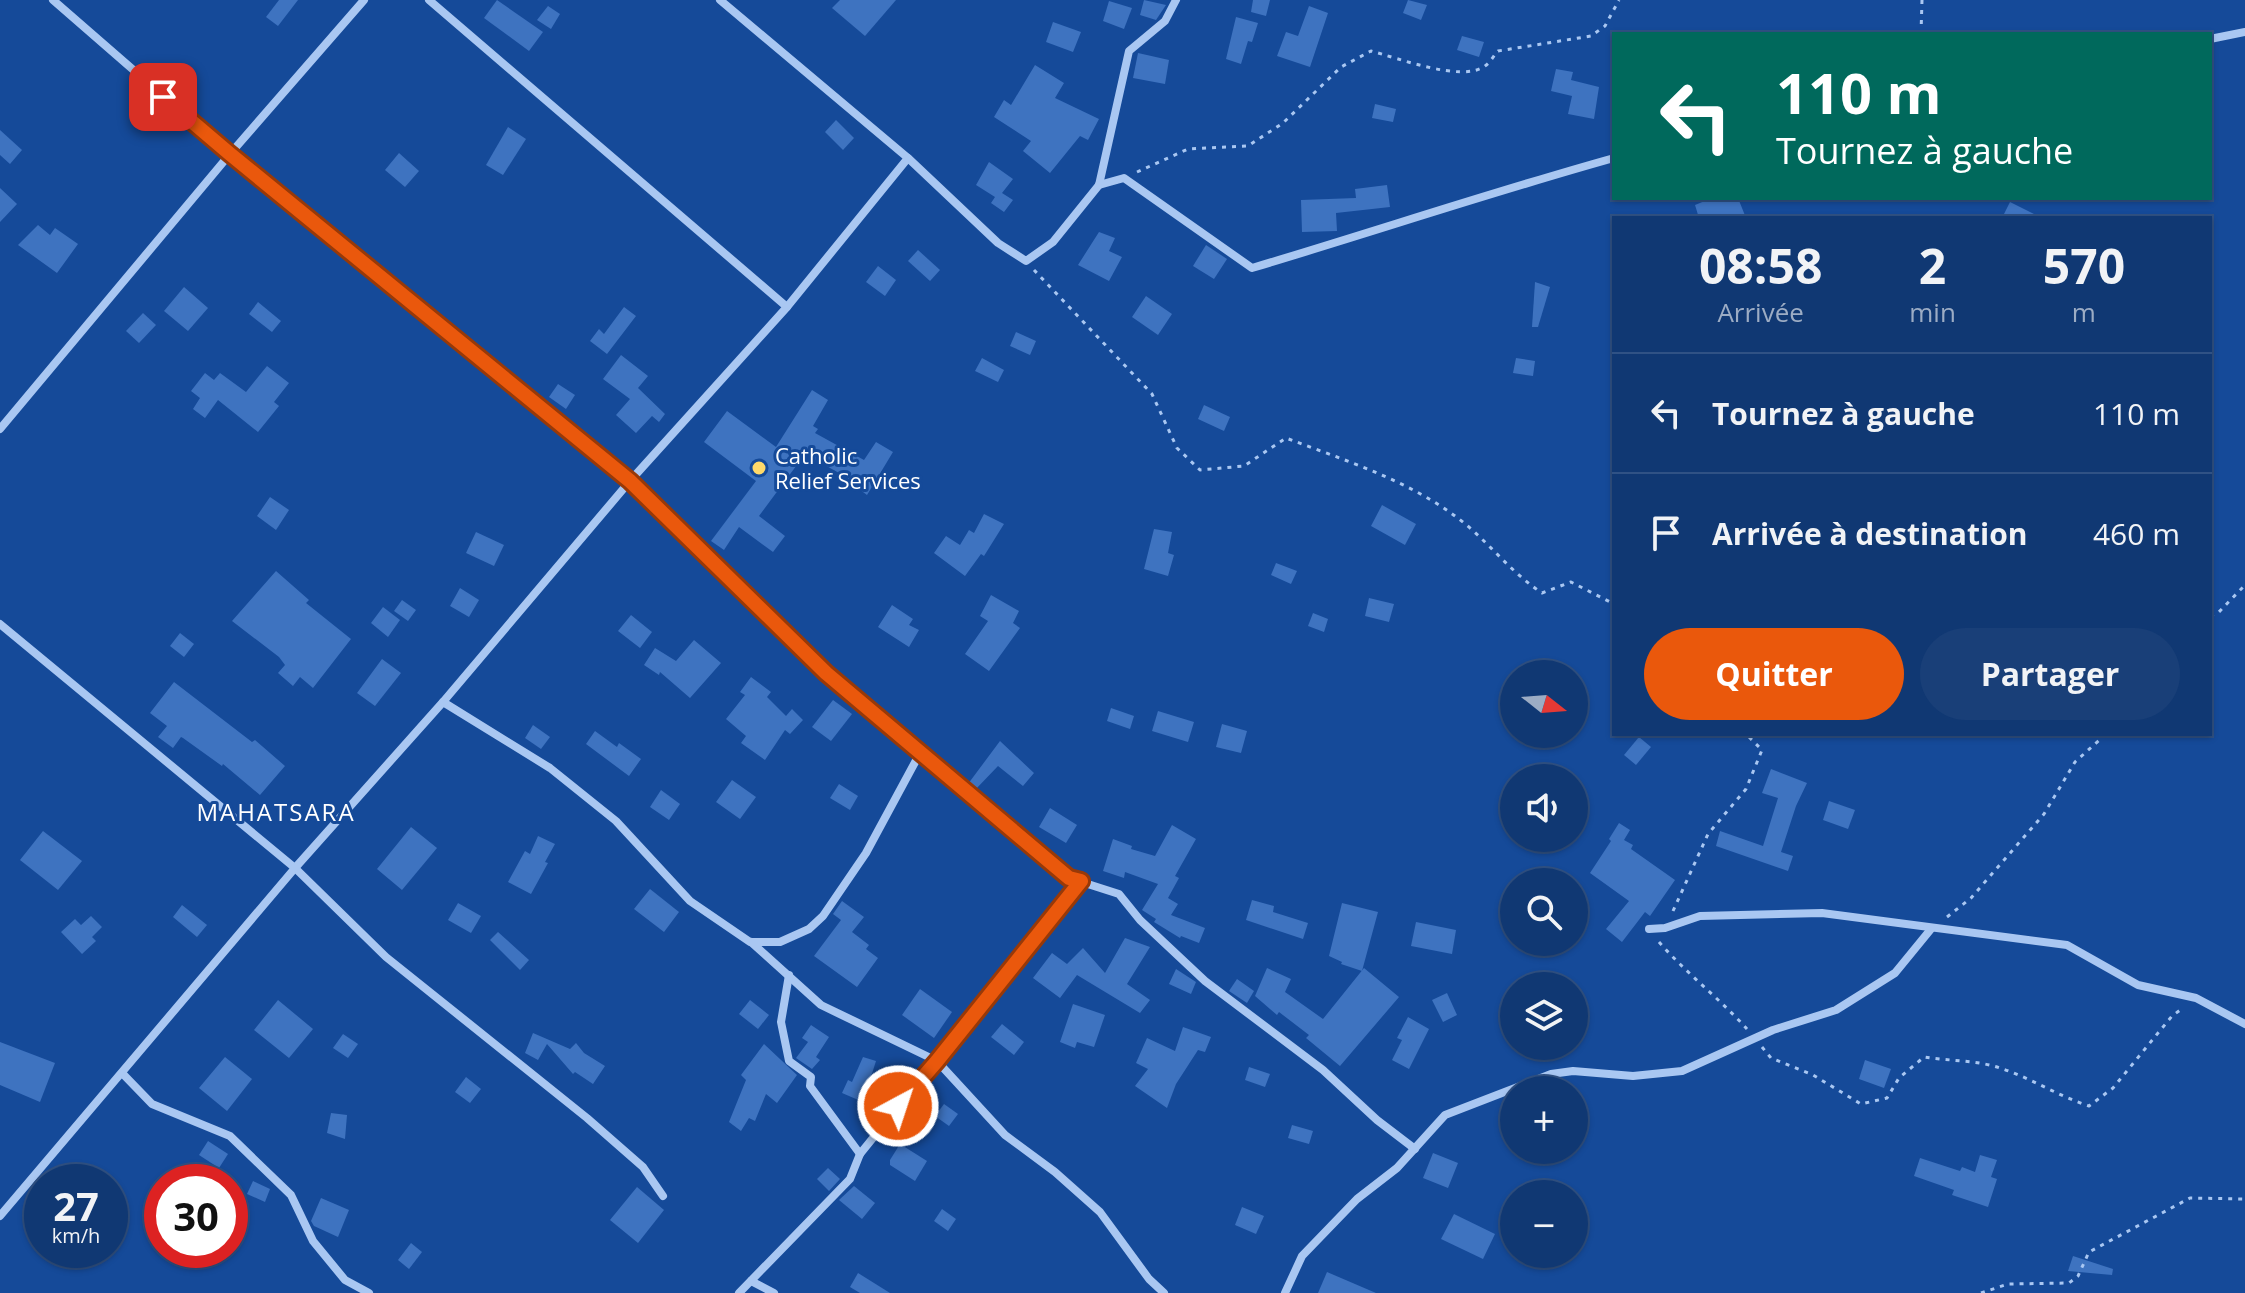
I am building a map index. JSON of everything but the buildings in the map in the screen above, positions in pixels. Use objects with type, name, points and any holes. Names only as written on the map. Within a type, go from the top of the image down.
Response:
[{"type":"street","points":[[53,0],[230,154],[630,481],[774,624],[920,753],[1069,878],[1119,894],[1140,920],[1205,981],[1323,1070],[1377,1120],[1415,1149]]},
{"type":"street","points":[[0,429],[230,154],[364,0]]},
{"type":"street","points":[[429,0],[787,307]]},
{"type":"street","points":[[720,0],[908,158],[998,243],[1026,261],[1053,242],[1099,185],[1129,51],[1165,21],[1176,0]]},
{"type":"street","points":[[2212,39],[2245,32]]},
{"type":"street","points":[[0,1216],[295,868],[443,702],[630,481],[787,307],[908,158]]},
{"type":"street","points":[[1099,185],[1124,178],[1252,268],[1446,210],[1496,191],[1612,159]]},
{"type":"street","points":[[0,624],[295,868],[386,957],[587,1118],[643,1167],[663,1196]]},
{"type":"street","points":[[443,702],[550,768],[616,821],[690,901],[750,942],[821,1005],[937,1061],[1005,1135],[1055,1172],[1100,1212],[1149,1279],[1164,1293]]},
{"type":"street","points":[[750,942],[780,942],[809,929],[823,916],[866,853],[920,753]]},
{"type":"street","points":[[739,1293],[850,1179],[860,1154],[1081,881]]},
{"type":"street","points":[[1649,929],[1665,928],[1700,916],[1822,913],[2067,945],[2138,985],[2196,998],[2245,1024]]},
{"type":"street","points":[[1285,1293],[1302,1256],[1357,1199],[1397,1168],[1445,1115],[1551,1074],[1573,1071],[1633,1076],[1682,1071],[1755,1039],[1836,1010],[1895,973],[1931,929]]},
{"type":"street","points":[[789,975],[781,1022],[789,1061],[811,1077],[810,1086],[860,1154]]},
{"type":"street","points":[[122,1073],[152,1104],[230,1136],[291,1195],[313,1241],[345,1280],[369,1293]]},
{"type":"street","points":[[751,1281],[774,1293]]},
{"type":"path","points":[[1124,178],[1188,149],[1248,146],[1283,123],[1341,67],[1371,51],[1444,70],[1468,72],[1484,67],[1498,51],[1591,36],[1605,26],[1619,0]]},
{"type":"path","points":[[1921,32],[1922,0]]},
{"type":"path","points":[[1026,261],[1152,394],[1177,448],[1200,470],[1244,466],[1286,438],[1352,463],[1420,495],[1460,519],[1518,577],[1542,593],[1571,582],[1612,603]]},
{"type":"path","points":[[2212,615],[2217,614],[2245,585]]},
{"type":"path","points":[[1665,928],[1708,834],[1746,789],[1762,750],[1748,736]]},
{"type":"path","points":[[1931,929],[1971,898],[2044,814],[2075,762],[2104,736]]},
{"type":"path","points":[[1649,929],[1675,960],[1723,1001],[1771,1058],[1813,1075],[1861,1104],[1887,1098],[1899,1078],[1924,1057],[1998,1067],[2063,1098],[2089,1106],[2113,1088],[2172,1016],[2196,998]]},
{"type":"path","points":[[1981,1293],[2008,1284],[2069,1283],[2078,1276],[2089,1252],[2190,1198],[2245,1199]]},
{"type":"place","name":"Catholic Relief Services","points":[[759,468]]},
{"type":"district","name":"MAHATSARA","points":[[276,811]]},
{"type":"route","points":[[163,97],[630,481],[826,673],[1069,878],[1081,881],[898,1106]]}]
